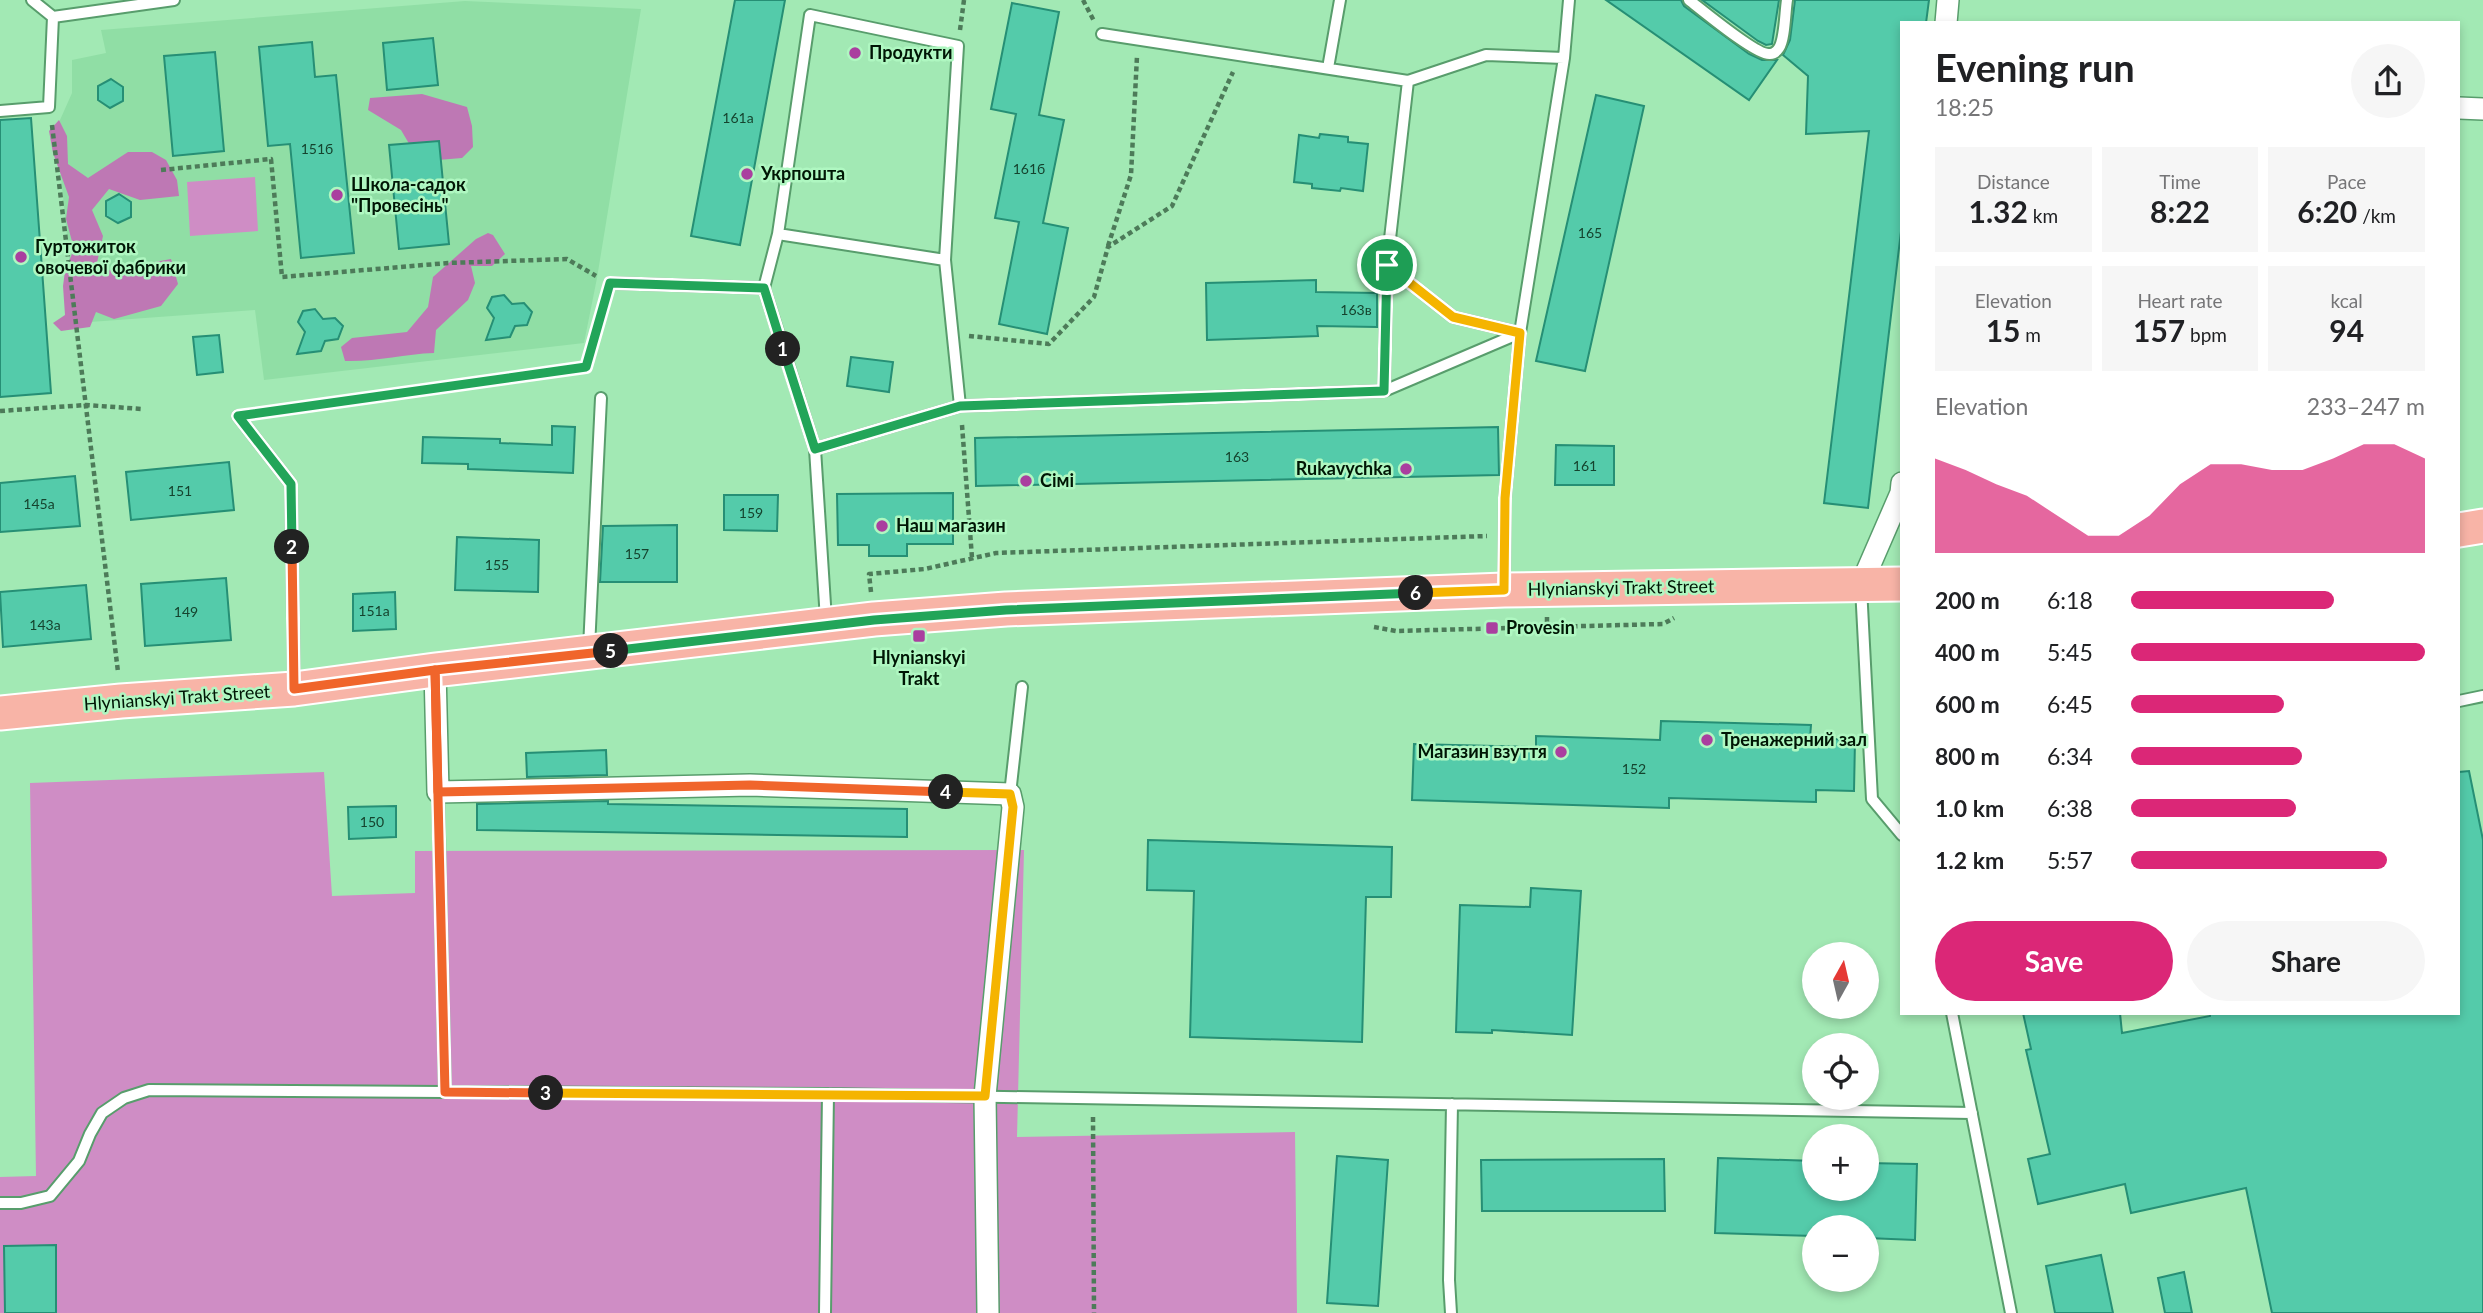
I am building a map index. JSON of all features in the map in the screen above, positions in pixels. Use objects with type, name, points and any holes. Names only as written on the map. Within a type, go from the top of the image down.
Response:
[{"type":"main road","points":[[2460,530],[2483,526]]},
{"type":"main road","name":"Hlynianskyi Trakt Street","points":[[0,713],[121,701],[294,689],[826,625],[1006,610],[1504,590],[1883,584]]},
{"type":"street","points":[[1946,21],[1948,0]]},
{"type":"street","points":[[2460,108],[2483,109]]},
{"type":"street","points":[[1883,584],[1900,498]]},
{"type":"street","points":[[435,670],[438,792],[750,785],[1010,794],[1013,807],[985,1096],[988,1313]]},
{"type":"lane","points":[[32,0],[54,17],[174,0]]},
{"type":"lane","points":[[1328,68],[1339,0]]},
{"type":"lane","points":[[1504,590],[1505,498],[1520,333],[1564,58],[1569,0]]},
{"type":"lane","points":[[1689,0],[1734,35],[1762,53],[1770,54],[1777,51],[1781,44],[1787,0]]},
{"type":"lane","points":[[826,625],[815,449],[764,288],[778,234],[810,15],[958,46],[945,260],[960,406]]},
{"type":"lane","points":[[0,111],[49,107],[54,17]]},
{"type":"lane","points":[[1102,34],[1408,81],[1486,55],[1564,58]]},
{"type":"lane","points":[[1384,391],[1387,265],[1408,81]]},
{"type":"lane","points":[[778,234],[945,260]]},
{"type":"lane","points":[[1387,265],[1453,317],[1520,333]]},
{"type":"lane","points":[[610,283],[764,288]]},
{"type":"lane","points":[[815,449],[960,406],[1384,391],[1520,333]]},
{"type":"lane","points":[[589,654],[601,398]]},
{"type":"lane","points":[[238,416],[291,484],[294,689]]},
{"type":"lane","points":[[1883,584],[1872,799],[1898,825]]},
{"type":"lane","points":[[1010,794],[1021,687]]},
{"type":"lane","points":[[2460,701],[2483,696]]},
{"type":"lane","points":[[438,792],[445,1092]]},
{"type":"lane","points":[[1952,1015],[2011,1313]]},
{"type":"lane","points":[[0,1203],[21,1203],[50,1196],[79,1161],[102,1113],[124,1098],[149,1090],[828,1094],[1972,1113]]},
{"type":"lane","points":[[825,1313],[828,1094]]},
{"type":"lane","points":[[1451,1313],[1449,1280],[1452,1104]]},
{"type":"path","points":[[958,46],[964,0]]},
{"type":"path","points":[[954,334],[1049,344],[1094,297],[1131,175],[1138,39]]},
{"type":"path","points":[[1108,247],[1172,206],[1241,55]]},
{"type":"path","points":[[49,107],[119,675]]},
{"type":"path","points":[[161,170],[271,159],[282,277],[448,263],[567,259],[610,283],[586,367],[238,416]]},
{"type":"path","points":[[0,411],[86,405],[142,409]]},
{"type":"path","points":[[960,406],[972,558]]},
{"type":"path","points":[[872,600],[869,574],[925,569],[996,553],[1505,535]]},
{"type":"path","points":[[1396,631],[1492,628]]},
{"type":"path","points":[[1093,1098],[1094,1313]]},
{"type":"shaded area","name":"Школа-садок \"Провесінь\"","points":[[465,1],[641,9],[584,343],[264,380],[255,310],[76,323],[56,129],[72,93],[72,60],[106,53],[101,30]]},
{"type":"shaded area","points":[[422,94],[467,107],[472,126],[473,147],[462,158],[438,160],[411,147],[401,130],[368,110],[370,98]]},
{"type":"shaded area","points":[[59,120],[67,136],[68,164],[88,178],[128,152],[152,152],[166,160],[177,180],[179,196],[140,200],[109,189],[92,210],[103,236],[96,267],[106,271],[171,259],[178,284],[161,306],[114,319],[96,312],[90,327],[61,331],[53,323],[65,315],[65,271],[74,249],[66,219],[69,197],[53,153],[49,131]]},
{"type":"shaded area","points":[[255,177],[258,231],[190,236],[187,182]]},
{"type":"shaded area","points":[[488,233],[493,235],[505,254],[492,266],[471,266],[475,283],[468,300],[436,330],[434,353],[345,361],[341,347],[352,338],[407,332],[428,307],[433,277],[476,239]]},
{"type":"shaded area","points":[[324,772],[332,896],[415,893],[415,851],[1024,850],[1017,1137],[1295,1132],[1297,1313],[0,1313],[0,1177],[36,1176],[30,783]]},
{"type":"building","points":[[735,0],[785,0],[740,245],[691,236]]},
{"type":"building","points":[[1606,0],[1681,0],[1684,6],[1749,54],[1762,60],[1777,60],[1749,100]]},
{"type":"building","points":[[1702,0],[1779,0],[1772,44],[1766,45],[1758,41]]},
{"type":"building","points":[[1795,0],[1929,0],[1926,21],[1900,21],[1900,240],[1868,508],[1824,503],[1869,131],[1806,134],[1808,76],[1783,55],[1790,40]]},
{"type":"building","points":[[1012,3],[1059,12],[1039,115],[1064,120],[1043,223],[1068,228],[1047,334],[999,324],[1019,222],[995,218],[1016,114],[991,109]]},
{"type":"building","points":[[433,38],[438,85],[387,90],[383,43]]},
{"type":"building","points":[[312,42],[315,77],[336,75],[354,253],[301,258],[290,144],[268,146],[259,47]]},
{"type":"building","points":[[215,52],[224,151],[173,156],[164,56]]},
{"type":"building","points":[[111,79],[123,87],[123,101],[110,108],[98,100],[98,86]]},
{"type":"building","points":[[1596,95],[1644,106],[1585,371],[1536,361]]},
{"type":"building","name":"Гуртожиток овочевої фабрики","points":[[31,118],[51,393],[0,397],[0,120]]},
{"type":"building","points":[[1320,134],[1348,137],[1348,142],[1368,144],[1363,191],[1312,188],[1312,184],[1294,182],[1299,135],[1319,138]]},
{"type":"building","points":[[439,141],[449,244],[399,249],[389,145]]},
{"type":"building","points":[[119,194],[131,202],[131,217],[118,223],[106,216],[106,201]]},
{"type":"building","points":[[1316,280],[1316,292],[1377,293],[1377,327],[1317,326],[1318,336],[1207,340],[1206,283]]},
{"type":"building","points":[[504,295],[512,304],[524,303],[532,312],[527,325],[515,326],[510,337],[486,340],[494,318],[487,308],[492,297]]},
{"type":"building","points":[[315,309],[323,319],[335,318],[343,326],[338,339],[325,341],[321,351],[297,354],[305,332],[298,322],[303,311]]},
{"type":"building","points":[[219,335],[223,372],[197,375],[193,337]]},
{"type":"building","points":[[851,357],[893,362],[889,392],[847,386]]},
{"type":"building","points":[[552,426],[575,427],[573,473],[468,469],[468,464],[422,463],[423,437],[500,439],[500,443],[552,445]]},
{"type":"building","points":[[1498,427],[1499,475],[976,486],[975,438]]},
{"type":"building","points":[[1556,445],[1614,446],[1614,485],[1555,485]]},
{"type":"building","points":[[229,462],[234,510],[131,520],[126,472]]},
{"type":"building","points":[[75,476],[80,526],[0,532],[0,483]]},
{"type":"building","points":[[953,493],[953,544],[907,544],[907,556],[869,556],[869,545],[838,545],[837,494]]},
{"type":"building","points":[[724,495],[778,495],[777,531],[724,530]]},
{"type":"building","points":[[677,525],[677,582],[600,582],[603,526]]},
{"type":"building","points":[[457,537],[539,540],[538,592],[455,590]]},
{"type":"building","points":[[226,578],[231,640],[145,646],[141,584]]},
{"type":"building","points":[[86,585],[91,639],[3,647],[0,592]]},
{"type":"building","points":[[395,592],[396,629],[353,631],[353,594]]},
{"type":"building","points":[[1661,721],[1811,725],[1810,738],[1855,740],[1854,791],[1816,790],[1816,802],[1669,798],[1669,808],[1412,800],[1414,744],[1536,747],[1536,736],[1660,740]]},
{"type":"building","points":[[606,750],[607,775],[527,777],[526,753]]},
{"type":"building","points":[[2469,771],[2483,840],[2483,1313],[2272,1313],[2246,1188],[2131,1213],[2125,1184],[2038,1204],[2028,1159],[2050,1154],[2026,1050],[2031,1049],[2023,1015],[2120,1015],[2122,1033],[2210,1015],[2460,1015],[2460,772]]},
{"type":"building","points":[[608,801],[608,804],[907,809],[907,837],[477,830],[477,804]]},
{"type":"building","points":[[396,806],[396,837],[349,839],[348,807]]},
{"type":"building","points":[[1148,840],[1392,847],[1391,897],[1366,897],[1362,1042],[1190,1037],[1194,891],[1147,890]]},
{"type":"building","points":[[1531,888],[1581,891],[1572,1035],[1492,1030],[1492,1033],[1456,1032],[1460,905],[1530,907]]},
{"type":"building","points":[[1337,1156],[1388,1160],[1378,1306],[1327,1303]]},
{"type":"building","points":[[1718,1158],[1802,1161],[1802,1201],[1879,1201],[1879,1163],[1917,1164],[1915,1240],[1879,1238],[1879,1215],[1802,1215],[1802,1236],[1715,1233]]},
{"type":"building","points":[[1664,1159],[1665,1211],[1482,1211],[1481,1160]]},
{"type":"building","points":[[56,1245],[56,1313],[5,1313],[4,1246]]},
{"type":"building","points":[[2101,1255],[2113,1313],[2055,1313],[2046,1266]]},
{"type":"building","points":[[2184,1272],[2192,1313],[2165,1313],[2158,1278]]},
{"type":"place","name":"Продукти","points":[[855,53]]},
{"type":"place","name":"Укрпошта","points":[[747,174]]},
{"type":"place","name":"Школа-садок \"Провесінь\"","points":[[337,195]]},
{"type":"place","name":"Гуртожиток овочевої фабрики","points":[[21,257]]},
{"type":"place","name":"Rukavychka","points":[[1406,469]]},
{"type":"place","name":"Сімі","points":[[1026,481]]},
{"type":"place","name":"Наш магазин","points":[[882,526]]},
{"type":"place","name":"Provesin","points":[[1492,628]]},
{"type":"place","name":"Hlynianskyi Trakt","points":[[919,636]]},
{"type":"place","name":"Тренажерний зал","points":[[1707,740]]},
{"type":"place","name":"Магазин взуття","points":[[1561,752]]},
{"type":"route","points":[[1387,265],[1384,391],[960,406],[815,449],[764,288],[610,283],[586,367],[238,416],[291,484],[294,689],[435,670],[445,1092],[985,1096],[1013,807],[1010,794],[750,785],[438,792],[435,670],[874,620],[1006,610],[1504,590],[1505,498],[1520,333],[1453,317],[1387,265]]}]
